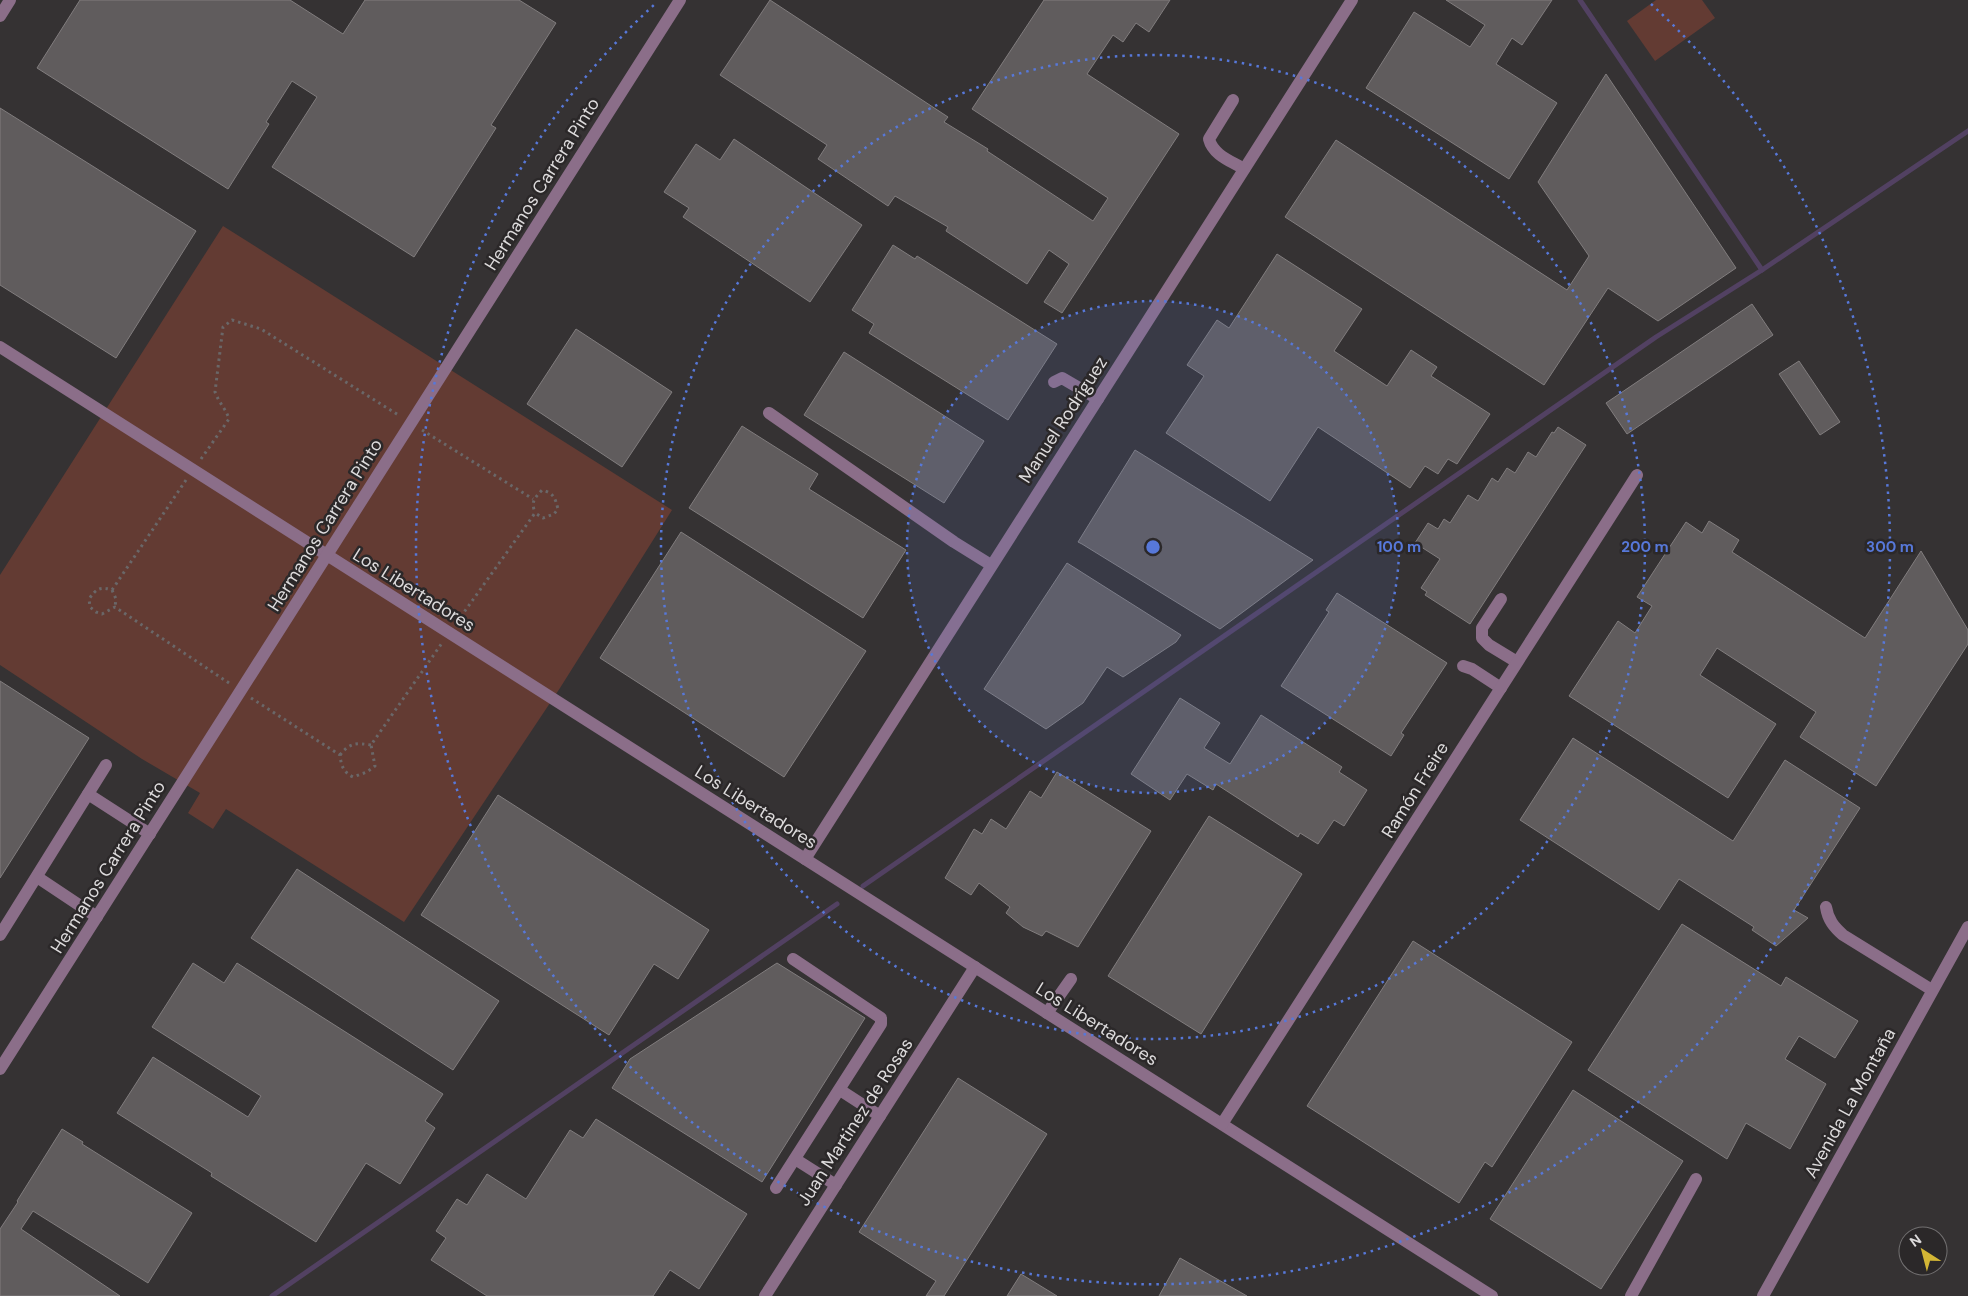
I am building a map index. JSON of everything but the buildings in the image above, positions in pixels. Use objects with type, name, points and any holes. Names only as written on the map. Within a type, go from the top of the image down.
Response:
[{"type":"street","points":[[0,16],[10,0]]},
{"type":"street","name":"Hermanos Carrera Pinto","points":[[0,1070],[5,1050],[97,917],[680,0]]},
{"type":"street","name":"Manuel Rodríguez","points":[[805,859],[1352,0]]},
{"type":"street","points":[[1233,100],[1209,139],[1211,147],[1215,152],[1244,169]]},
{"type":"street","name":"Los Libertadores","points":[[0,347],[1492,1296]]},
{"type":"street","points":[[1054,382],[1062,378],[1068,380],[1098,399]]},
{"type":"street","points":[[769,413],[954,542],[992,565]]},
{"type":"street","name":"Ramón Freire","points":[[1222,1124],[1637,475]]},
{"type":"street","points":[[1501,599],[1482,628],[1482,638],[1489,645],[1518,662]]},
{"type":"street","points":[[1463,666],[1472,669],[1501,688]]},
{"type":"street","points":[[0,935],[106,765]]},
{"type":"street","points":[[88,794],[150,834]]},
{"type":"street","points":[[37,877],[97,917]]},
{"type":"street","points":[[1826,907],[1828,916],[1843,935],[1932,990]]},
{"type":"street","name":"Avenida La Montaña","points":[[1763,1296],[1968,927]]},
{"type":"street","points":[[776,1188],[881,1024],[881,1018],[793,959]]},
{"type":"street","name":"Juan Martinez de Rosas","points":[[765,1296],[975,967]]},
{"type":"street","points":[[1047,1013],[1070,979]]},
{"type":"street","points":[[840,1090],[880,1116]]},
{"type":"street","points":[[795,1159],[836,1185]]},
{"type":"street","points":[[1631,1296],[1696,1179]]},
{"type":"path","points":[[542,490],[551,492],[556,498],[558,509],[554,514],[543,518],[535,513],[532,503],[533,499],[542,490]]},
{"type":"path","points":[[449,633],[535,513]]},
{"type":"path","points":[[112,590],[116,599],[115,607]]},
{"type":"path","points":[[340,754],[347,746],[356,743],[371,745]]},
{"type":"shaded area","points":[[1656,0],[1702,0],[1715,18],[1655,61],[1627,21]]},
{"type":"shaded area","points":[[223,226],[672,510],[560,688],[404,922],[226,809],[213,829],[188,813],[200,793],[142,759],[0,665],[0,575]]},
{"type":"waterway","points":[[1580,0],[1762,270]]},
{"type":"waterway","points":[[863,886],[1656,337],[1762,270],[1968,131]]},
{"type":"waterway","points":[[272,1296],[837,904]]}]
